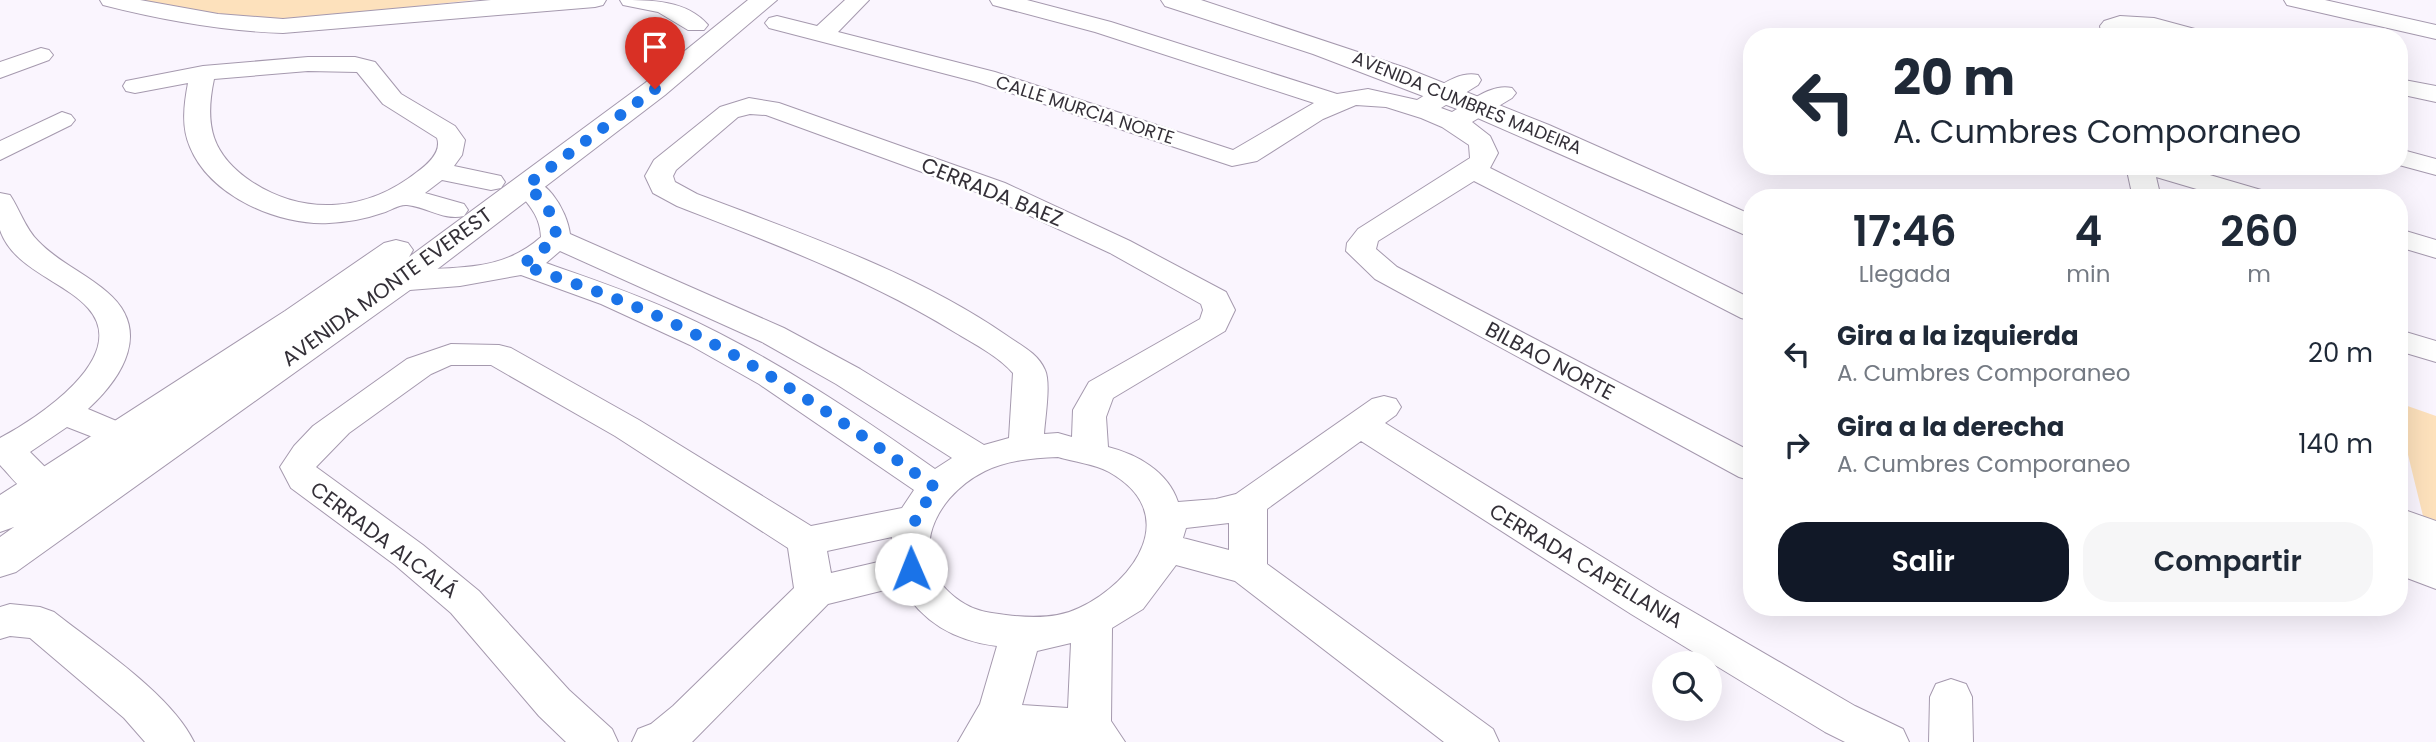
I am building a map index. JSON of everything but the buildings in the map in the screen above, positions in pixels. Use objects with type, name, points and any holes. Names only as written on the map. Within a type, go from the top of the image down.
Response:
[{"type":"main road","name":"AVENIDA MONTE EVEREST","points":[[0,560],[397,282],[468,214],[491,182],[727,0]]},
{"type":"main road","name":"AVENIDA CUMBRES MADEIRA","points":[[1174,0],[1475,93],[1743,200]]},
{"type":"main road","name":"AVENIDA CUMBRES MADEIRA","points":[[1232,0],[1359,39],[1743,224]]},
{"type":"main road","name":"AVENIDA MONTE EVEREST","points":[[0,516],[298,318],[468,214],[527,185],[696,58],[771,12]]},
{"type":"main road","points":[[298,318],[333,327]]},
{"type":"main road","points":[[2408,528],[2436,539]]},
{"type":"main road","points":[[2408,560],[2436,572]]},
{"type":"street","points":[[111,0],[199,20],[246,26],[283,26],[595,0]]},
{"type":"street","points":[[631,0],[659,3],[678,10],[696,25]]},
{"type":"street","points":[[823,33],[858,0]]},
{"type":"street","name":"CALLE MURCIA NORTE","points":[[1001,0],[1103,26],[1336,102]]},
{"type":"street","points":[[2295,0],[2436,32]]},
{"type":"street","name":"CALLE MURCIA NORTE","points":[[771,12],[823,33],[986,77],[1232,158],[1247,155],[1336,102],[1356,96],[1373,96],[1420,109],[1472,132],[1481,141],[1485,152],[1482,162],[1473,170]]},
{"type":"street","points":[[2120,28],[2136,22],[2161,28]]},
{"type":"street","points":[[5,66],[41,55]]},
{"type":"street","points":[[135,86],[203,72],[308,64],[366,67],[391,99],[446,132],[453,141],[444,161],[403,195],[363,211],[338,216],[313,216],[276,206],[252,196],[216,167],[201,144],[196,117],[203,72]]},
{"type":"street","points":[[2408,88],[2436,94]]},
{"type":"street","points":[[1420,109],[1475,93]]},
{"type":"street","points":[[1453,123],[1475,93]]},
{"type":"street","name":"CERRADA BAEZ","points":[[1026,446],[1030,373],[1012,354],[966,324],[865,271],[687,200],[663,187],[659,176],[670,160],[729,112],[749,106],[762,106],[801,117],[995,189],[1120,247],[1215,299],[1219,310],[1214,324],[1101,390],[1091,400],[1090,449]]},
{"type":"street","points":[[0,152],[62,120]]},
{"type":"street","points":[[2408,159],[2436,167]]},
{"type":"street","points":[[444,161],[491,182]]},
{"type":"street","points":[[1473,170],[1743,306]]},
{"type":"street","name":"BILBAO NORTE","points":[[1473,170],[1368,235],[1362,243],[1361,251],[1366,258],[1386,273],[1743,463]]},
{"type":"street","points":[[2180,175],[2227,189]]},
{"type":"street","points":[[527,185],[551,210],[556,225],[556,239]]},
{"type":"street","points":[[403,195],[468,214]]},
{"type":"street","points":[[0,201],[27,246],[104,306],[115,326],[117,345],[103,376],[62,412],[3,452],[44,488]]},
{"type":"street","points":[[397,282],[490,272],[522,265],[556,239]]},
{"type":"street","points":[[556,239],[699,300],[801,350],[875,392],[980,459]]},
{"type":"street","points":[[2408,241],[2436,249]]},
{"type":"street","points":[[522,265],[666,320],[726,352],[836,416],[936,488]]},
{"type":"street","points":[[2408,343],[2436,352]]},
{"type":"street","name":"CERRADA ALCALÁ","points":[[596,742],[554,703],[465,602],[409,555],[304,479],[298,467],[308,450],[326,433],[425,363],[453,354],[477,352],[499,355],[627,428],[806,541]]},
{"type":"street","points":[[62,412],[121,436]]},
{"type":"street","name":"CERRADA CAPELLANIA","points":[[1166,532],[1248,504],[1373,416],[1645,603],[1840,719],[1887,742]]},
{"type":"street","points":[[1058,444],[1090,449],[1126,463],[1153,487],[1166,532],[1152,577],[1126,602],[1091,622],[1044,633],[1020,634],[981,629],[948,615],[925,594],[911,569],[908,544],[914,519],[936,488],[960,469],[980,459],[1026,446],[1058,444]]},
{"type":"street","points":[[1248,504],[1248,570]]},
{"type":"street","points":[[815,592],[806,541],[914,519]]},
{"type":"street","points":[[1166,532],[1248,570],[1477,742]]},
{"type":"street","points":[[654,742],[667,737],[688,719],[815,592],[911,569]]},
{"type":"street","points":[[0,623],[10,620],[40,623],[139,705],[172,742]]},
{"type":"street","points":[[1020,634],[1011,682],[987,732],[1096,734],[1091,622]]},
{"type":"street","points":[[1951,697],[1951,742]]},
{"type":"shaded area","points":[[142,0],[474,0],[290,20],[233,20]]},
{"type":"shaded area","points":[[2408,406],[2436,416],[2436,521],[2423,516],[2408,455]]},
{"type":"route","points":[[655,89],[527,185],[551,210],[556,225],[556,239],[522,265],[596,291],[666,320],[761,371],[836,416],[936,488],[914,519],[908,544],[911,569]]}]
